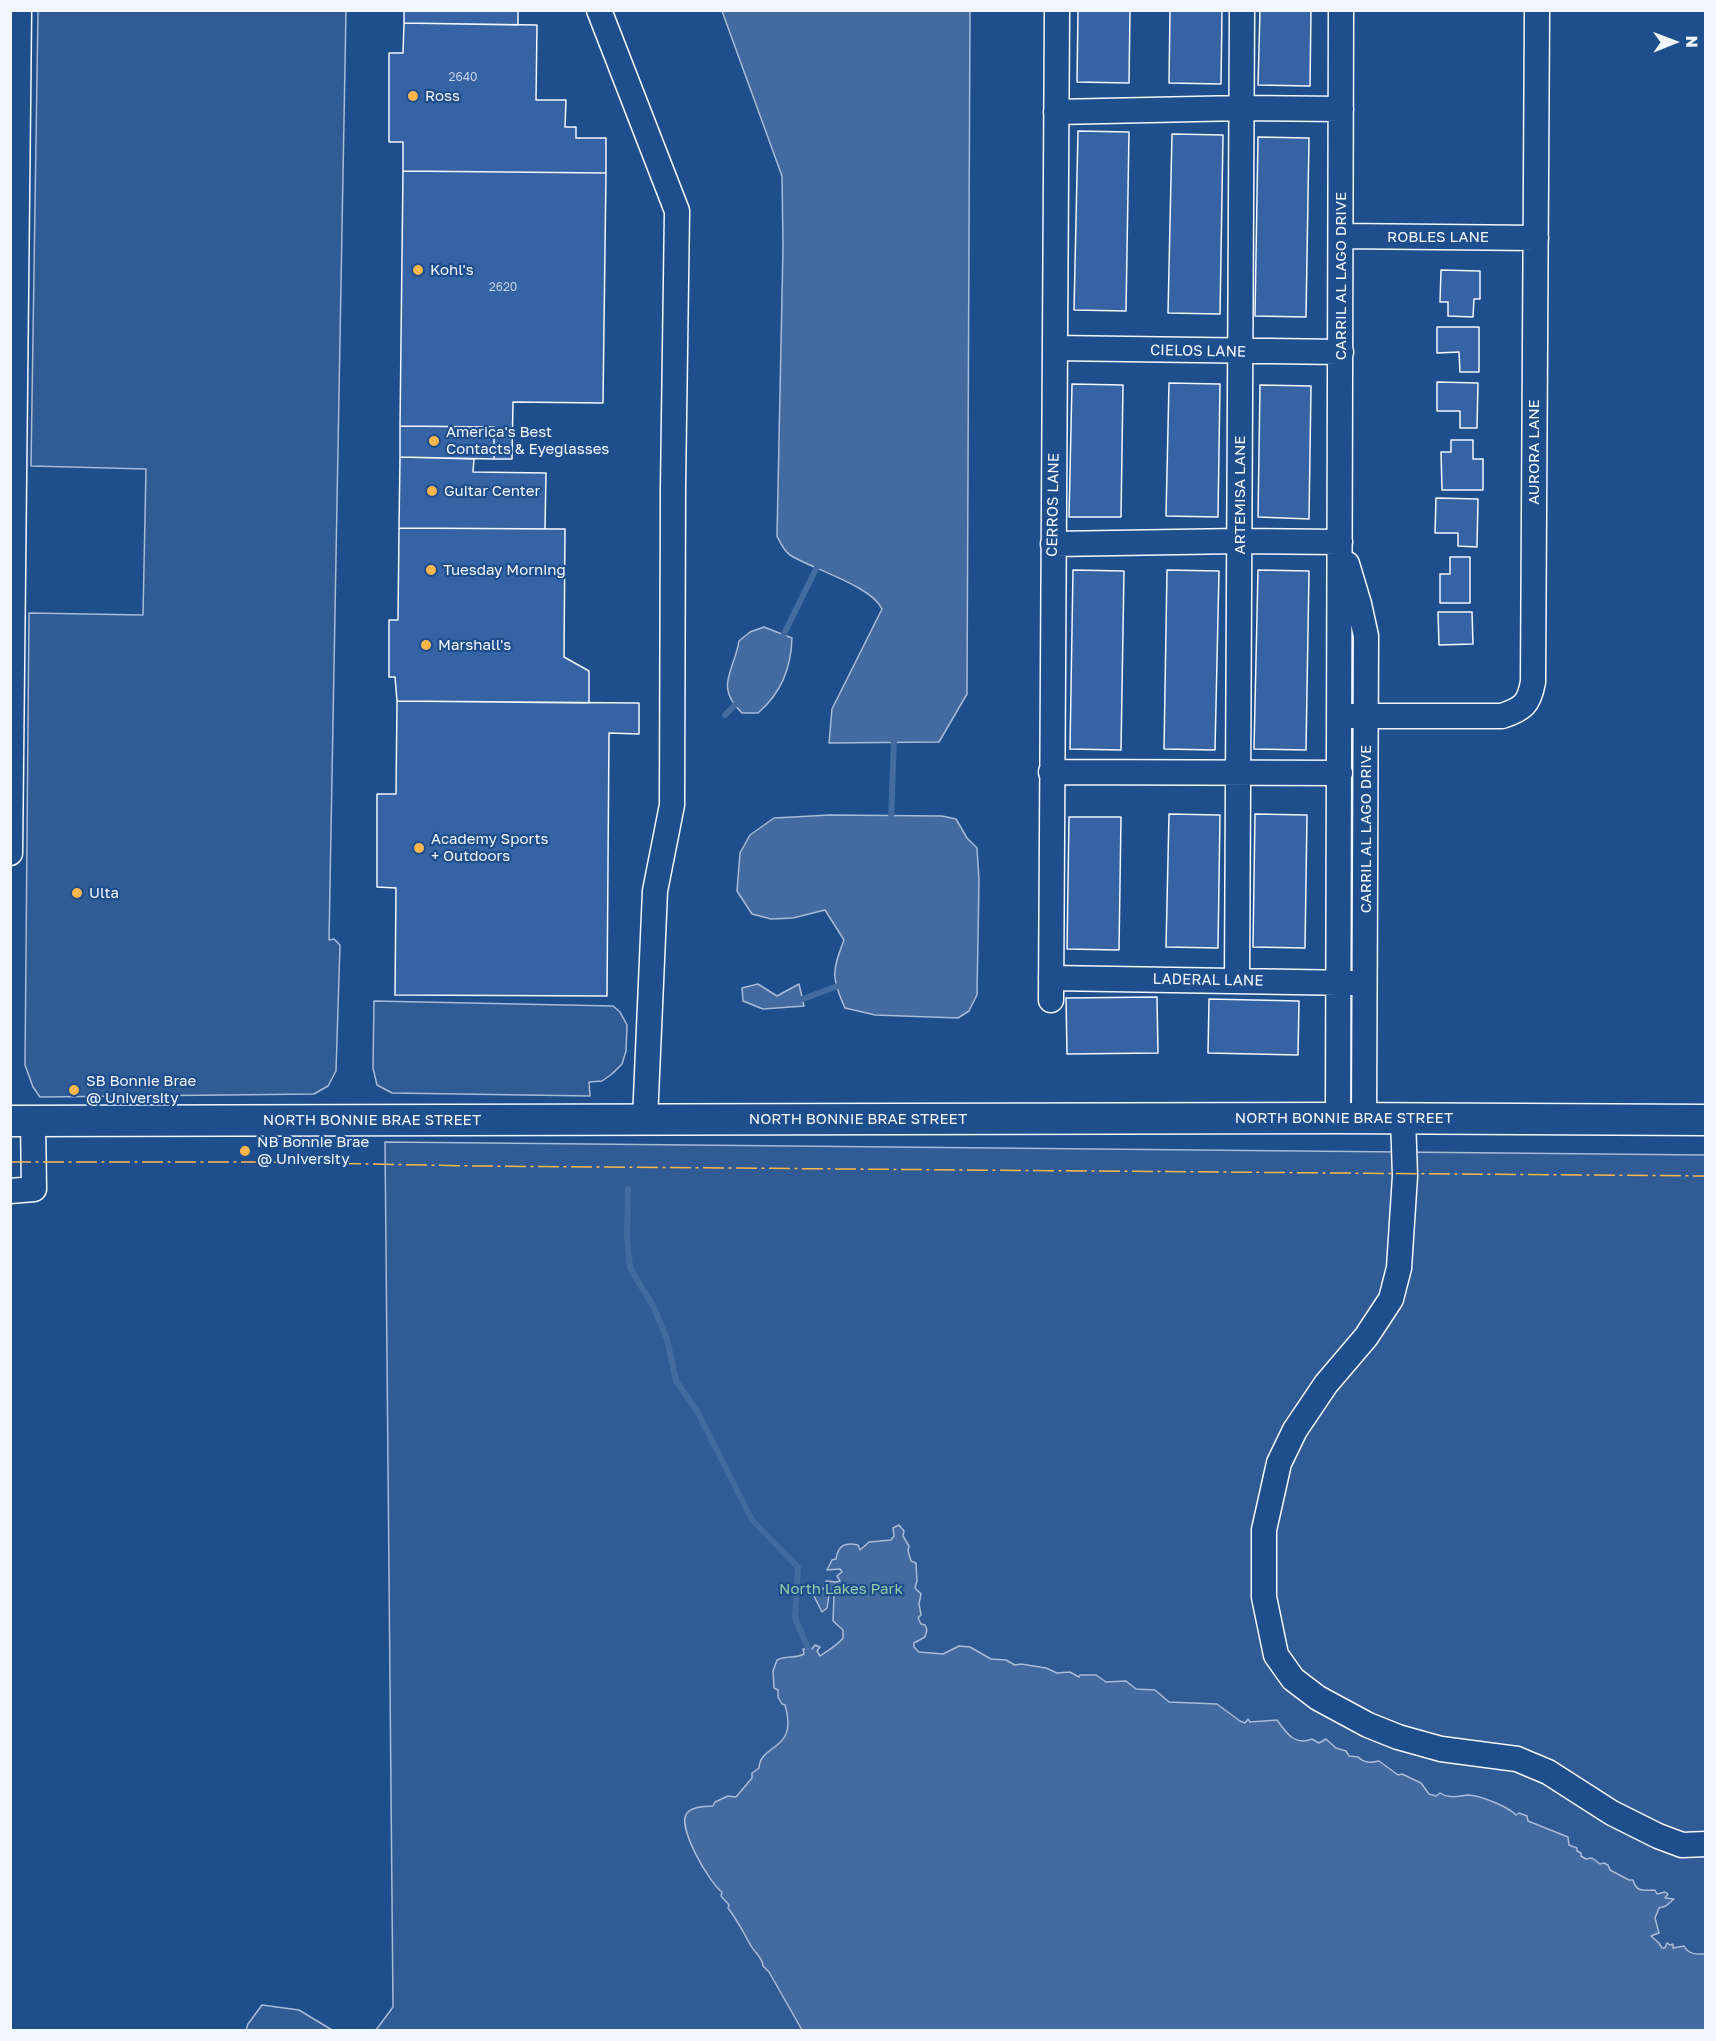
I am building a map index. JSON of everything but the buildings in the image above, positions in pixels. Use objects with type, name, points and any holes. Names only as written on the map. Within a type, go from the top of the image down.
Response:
[{"type":"main road","name":"NORTH BONNIE BRAE STREET","points":[[22,1121],[1351,1118],[1706,1120]]},
{"type":"street","points":[[599,10],[677,211],[672,805],[656,891],[645,1120]]},
{"type":"street","name":"CERROS LANE","points":[[1051,989],[1057,10]]},
{"type":"street","name":"ARTEMISA LANE","points":[[1237,980],[1242,10]]},
{"type":"street","name":"CARRIL AL LAGO DRIVE","points":[[1341,10],[1340,982],[1351,1118]]},
{"type":"street","name":"AURORA LANE","points":[[1341,716],[1502,716],[1524,705],[1531,696],[1533,682],[1537,10]]},
{"type":"street","points":[[10,853],[16,22]]},
{"type":"street","points":[[1056,112],[1242,108],[1341,109]]},
{"type":"street","name":"ROBLES LANE","points":[[1341,236],[1536,238]]},
{"type":"street","name":"CIELOS LANE","points":[[1055,348],[1341,352]]},
{"type":"street","points":[[1053,544],[1340,542]]},
{"type":"street","name":"CARRIL AL LAGO DRIVE","points":[[1340,542],[1359,604],[1365,636],[1365,983],[1351,1118]]},
{"type":"street","points":[[1051,772],[1340,773]]},
{"type":"street","name":"LADERAL LANE","points":[[1051,989],[1237,980],[1365,983]]},
{"type":"street","points":[[1403,1118],[1405,1176],[1399,1268],[1390,1299],[1366,1337],[1326,1384],[1302,1420],[1279,1463],[1264,1530],[1264,1597],[1276,1655],[1293,1679],[1318,1698],[1368,1725],[1398,1737],[1441,1749],[1517,1759],[1548,1772],[1612,1813],[1658,1836],[1682,1845],[1706,1844]]},
{"type":"street","points":[[10,1191],[34,1189],[22,1121]]},
{"type":"shaded area","points":[[38,11],[346,11],[329,940],[334,939],[340,945],[336,1071],[328,1086],[314,1094],[40,1097],[33,1087],[25,1065],[29,613],[143,615],[146,469],[31,466]]},
{"type":"shaded area","points":[[722,11],[970,11],[967,694],[939,742],[829,743],[832,709],[882,609],[876,601],[854,585],[790,555],[777,536],[783,247],[782,176]]},
{"type":"shaded area","points":[[764,627],[792,638],[790,660],[779,689],[766,705],[758,713],[742,713],[729,695],[728,678],[739,641],[750,632]]},
{"type":"shaded area","points":[[830,815],[942,816],[956,819],[967,838],[977,848],[979,880],[977,995],[969,1011],[958,1018],[875,1015],[845,1008],[835,981],[835,967],[844,940],[825,910],[793,918],[771,919],[752,914],[737,891],[740,853],[750,835],[774,818]]},
{"type":"shaded area","points":[[758,984],[777,996],[799,984],[804,1006],[763,1009],[743,1001],[742,988]]},
{"type":"shaded area","points":[[374,1001],[613,1006],[620,1012],[627,1025],[626,1051],[622,1064],[612,1074],[602,1081],[589,1082],[590,1096],[392,1093],[377,1085],[373,1068]]},
{"type":"shaded area","name":"North Lakes Park","points":[[385,1142],[1705,1155],[1705,2030],[376,2030],[393,2007]]},
{"type":"shaded area","points":[[899,1525],[904,1531],[903,1536],[909,1546],[911,1561],[916,1563],[915,1588],[921,1594],[919,1604],[921,1615],[918,1618],[927,1630],[925,1637],[914,1643],[914,1647],[919,1652],[943,1654],[959,1646],[970,1647],[991,1659],[1006,1660],[1015,1665],[1046,1668],[1057,1673],[1070,1672],[1079,1677],[1080,1675],[1096,1675],[1106,1682],[1126,1681],[1136,1689],[1155,1690],[1169,1702],[1217,1704],[1245,1723],[1248,1719],[1250,1722],[1277,1720],[1288,1734],[1296,1739],[1306,1741],[1312,1739],[1319,1743],[1326,1739],[1336,1748],[1346,1751],[1349,1756],[1358,1757],[1367,1762],[1379,1761],[1398,1775],[1402,1774],[1421,1783],[1429,1794],[1436,1796],[1440,1793],[1450,1797],[1473,1796],[1501,1805],[1516,1815],[1519,1813],[1527,1816],[1528,1821],[1568,1837],[1569,1845],[1577,1848],[1581,1856],[1608,1865],[1610,1870],[1633,1880],[1639,1889],[1655,1890],[1657,1894],[1665,1892],[1668,1894],[1665,1898],[1674,1899],[1666,1906],[1659,1908],[1655,1918],[1659,1933],[1651,1936],[1662,1948],[1665,1948],[1667,1943],[1673,1944],[1673,1948],[1684,1946],[1696,1954],[1705,1954],[1705,2030],[802,2030],[769,1972],[763,1966],[728,1908],[729,1905],[721,1896],[722,1892],[703,1867],[690,1842],[685,1820],[687,1813],[693,1809],[713,1806],[715,1802],[728,1796],[736,1797],[752,1778],[752,1773],[759,1768],[765,1754],[783,1739],[787,1731],[788,1720],[785,1705],[778,1697],[778,1690],[774,1688],[773,1671],[777,1660],[804,1654],[803,1649],[811,1650],[815,1645],[820,1647],[817,1651],[820,1656],[843,1638],[843,1630],[833,1621],[833,1594],[829,1595],[827,1608],[822,1612],[814,1596],[819,1589],[827,1588],[826,1581],[840,1581],[837,1576],[842,1572],[840,1569],[827,1570],[832,1560],[836,1559],[840,1548],[846,1544],[853,1544],[858,1545],[860,1550],[869,1542],[891,1540],[894,1536],[893,1528]]},
{"type":"shaded area","points":[[262,2005],[299,2010],[332,2030],[246,2030]]},
{"type":"waterway","points":[[781,640],[820,561]]},
{"type":"waterway","points":[[725,715],[740,700]]},
{"type":"waterway","points":[[891,823],[894,738]]},
{"type":"waterway","points":[[796,999],[803,999],[843,984]]},
{"type":"waterway","points":[[628,1189],[627,1238],[630,1268],[653,1306],[667,1339],[676,1381],[697,1411],[752,1520],[798,1567],[795,1618],[812,1658]]},
{"type":"power","points":[[10,1162],[261,1162],[478,1166],[1706,1176]]},
{"type":"place","name":"Ross","points":[[413,96]]},
{"type":"place","name":"Kohl's","points":[[418,270]]},
{"type":"place","name":"America's Best Contacts & Eyeglasses","points":[[434,441]]},
{"type":"place","name":"Guitar Center","points":[[432,491]]},
{"type":"place","name":"Tuesday Morning","points":[[431,570]]},
{"type":"place","name":"Marshall's","points":[[426,645]]},
{"type":"place","name":"Academy Sports + Outdoors","points":[[419,848]]},
{"type":"place","name":"Ulta","points":[[77,893]]},
{"type":"place","name":"SB Bonnie Brae @ University","points":[[74,1090]]},
{"type":"place","name":"NB Bonnie Brae @ University","points":[[245,1151]]}]
